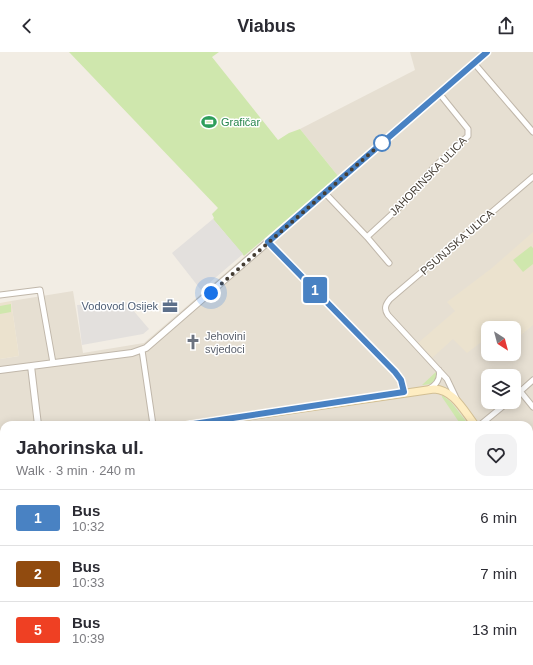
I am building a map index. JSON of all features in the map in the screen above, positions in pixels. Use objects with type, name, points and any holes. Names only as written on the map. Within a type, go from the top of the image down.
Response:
[{"type":"main road","points":[[213,421],[428,389],[445,391],[453,397],[472,421]]},
{"type":"street","points":[[0,370],[132,353],[142,350],[156,341],[487,52]]},
{"type":"street","points":[[474,63],[533,132]]},
{"type":"street","name":"JAHORINSKA ULICA","points":[[367,237],[403,204],[434,166],[468,136],[468,129],[439,93]]},
{"type":"street","name":"PSUNJSKA ULICA","points":[[439,370],[388,315],[386,305],[390,299],[533,177]]},
{"type":"street","points":[[325,193],[367,237],[389,263]]},
{"type":"street","points":[[268,242],[395,372],[401,380],[404,392]]},
{"type":"street","points":[[0,296],[40,290],[52,364]]},
{"type":"street","points":[[142,350],[152,421]]},
{"type":"street","points":[[31,366],[38,421]]},
{"type":"street","points":[[428,389],[434,386],[438,380],[440,375],[439,370]]},
{"type":"street","points":[[439,370],[450,383],[459,404]]},
{"type":"street","points":[[521,390],[533,380]]},
{"type":"street","points":[[521,392],[533,406]]},
{"type":"street","points":[[485,421],[499,409]]},
{"type":"shaded area","points":[[410,52],[533,52],[533,421],[0,421],[0,359],[19,356],[11,301],[73,291],[83,353],[144,343],[338,176],[300,129],[415,70]]},
{"type":"shaded area","points":[[213,219],[243,254],[201,290],[172,253]]},
{"type":"shaded area","points":[[533,232],[533,325],[521,335],[521,321],[481,321],[481,342],[467,353],[453,339],[432,358],[418,343],[455,311],[447,302],[492,268]]},
{"type":"shaded area","points":[[11,301],[19,356],[0,359],[0,303]]},
{"type":"shaded area","points":[[126,302],[149,329],[143,334],[82,345],[77,305]]},
{"type":"green space","points":[[69,52],[219,52],[212,57],[278,140],[289,133],[300,129],[338,176],[244,256],[213,219],[212,214],[218,208]]},
{"type":"green space","points":[[531,246],[533,248],[533,264],[523,272],[513,260]]},
{"type":"green space","points":[[11,304],[11,312],[0,314],[0,306]]},
{"type":"green space","points":[[437,371],[434,382],[422,385]]},
{"type":"green space","points":[[442,395],[451,402],[466,421],[458,421]]},
{"type":"bus line","name":"1","points":[[213,421],[404,392],[401,380],[395,372],[268,242],[487,52]]},
{"type":"place","name":"Grafičar","points":[[209,122]]},
{"type":"place","name":"Vodovod Osijek","points":[[170,306]]},
{"type":"place","name":"Jehovini svjedoci","points":[[193,342]]},
{"type":"route","points":[[211,293],[382,143]]}]
